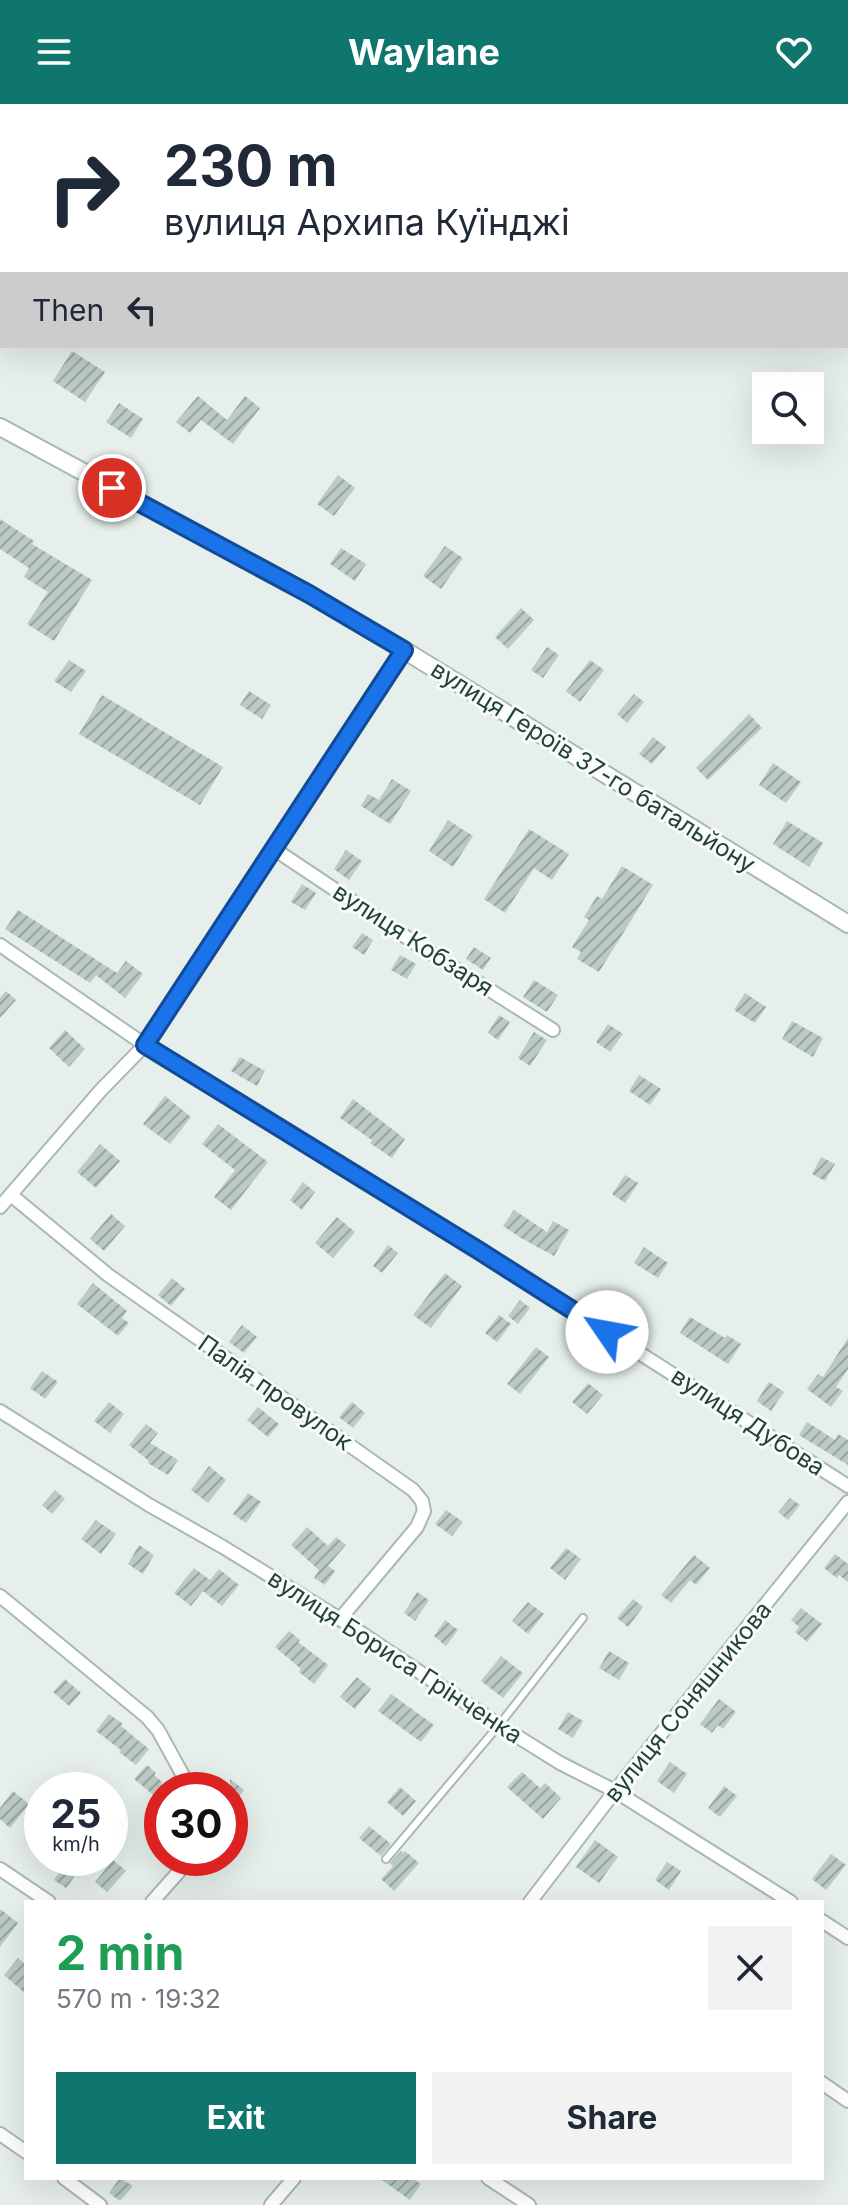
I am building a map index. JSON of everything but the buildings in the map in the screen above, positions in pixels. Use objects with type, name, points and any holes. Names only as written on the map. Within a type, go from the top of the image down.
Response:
[{"type":"street","name":"вулиця Героїв 37-го батальйону","points":[[0,427],[309,594],[848,924]]},
{"type":"street","points":[[0,1207],[101,1090],[145,1045],[404,650]]},
{"type":"street","name":"вулиця Кобзаря","points":[[274,849],[553,1030]]},
{"type":"street","name":"вулиця Дубова","points":[[0,945],[145,1045],[503,1266],[848,1486]]},
{"type":"street","name":"Палія провулок","points":[[11,1195],[108,1275],[413,1490],[420,1498],[424,1511],[417,1527],[340,1619]]},
{"type":"street","name":"вулиця Бориса Грінченка","points":[[0,1411],[149,1505],[340,1619],[560,1763],[615,1791],[788,1900]]},
{"type":"street","name":"вулиця Соняшникова","points":[[533,1900],[615,1791],[848,1502]]},
{"type":"street","points":[[0,1596],[147,1717],[158,1730],[181,1772]]},
{"type":"street","points":[[0,1869],[46,1900]]},
{"type":"street","points":[[154,1900],[175,1876]]},
{"type":"street","points":[[824,1922],[848,1938]]},
{"type":"street","points":[[824,2084],[848,2101]]},
{"type":"street","points":[[0,2134],[24,2151]]},
{"type":"street","points":[[67,2180],[100,2205]]},
{"type":"street","points":[[271,2205],[292,2180]]},
{"type":"street","points":[[491,2180],[529,2205]]},
{"type":"lane","points":[[386,1859],[499,1725],[583,1618]]},
{"type":"route","points":[[112,488],[309,594],[404,650],[145,1045],[607,1332]]}]
